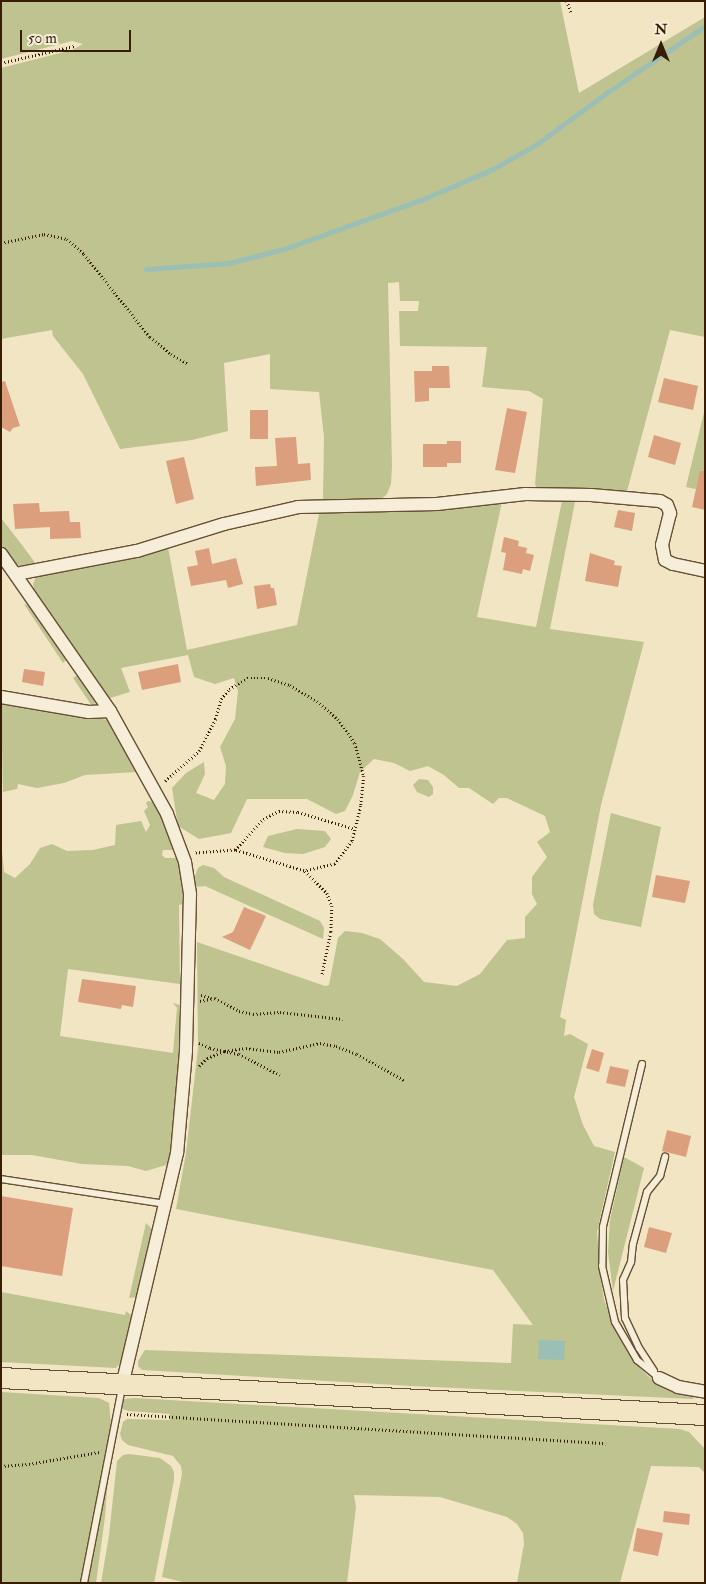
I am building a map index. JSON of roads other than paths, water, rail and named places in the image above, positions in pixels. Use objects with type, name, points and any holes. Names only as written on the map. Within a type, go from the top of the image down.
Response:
[{"type":"main road","points":[[1,1378],[122,1386],[705,1415]]},
{"type":"street","points":[[16,574],[137,551],[224,524],[298,507],[437,504],[525,494],[591,495],[660,502],[667,506],[670,513],[662,545],[665,560],[672,564],[705,571]]},
{"type":"street","points":[[1,554],[110,711],[168,814],[182,854],[190,895],[187,1036],[177,1153],[122,1386]]},
{"type":"street","points":[[1,697],[89,712],[110,711]]},
{"type":"street","points":[[659,1378],[678,1387],[705,1392]]},
{"type":"lane","points":[[642,1064],[603,1227],[602,1266],[615,1322],[637,1360],[659,1378]]},
{"type":"lane","points":[[659,1378],[639,1348],[625,1318],[624,1280],[631,1262],[633,1244],[647,1192],[660,1176],[665,1157]]},
{"type":"lane","points":[[1,1180],[166,1204]]},
{"type":"lane","points":[[84,1583],[111,1452],[115,1413],[122,1386]]},
{"type":"water","points":[[539,1340],[565,1341],[564,1360],[538,1359]]},
{"type":"waterway","points":[[146,269],[229,263],[284,249],[421,200],[491,170],[534,146],[608,92],[705,26]]}]
